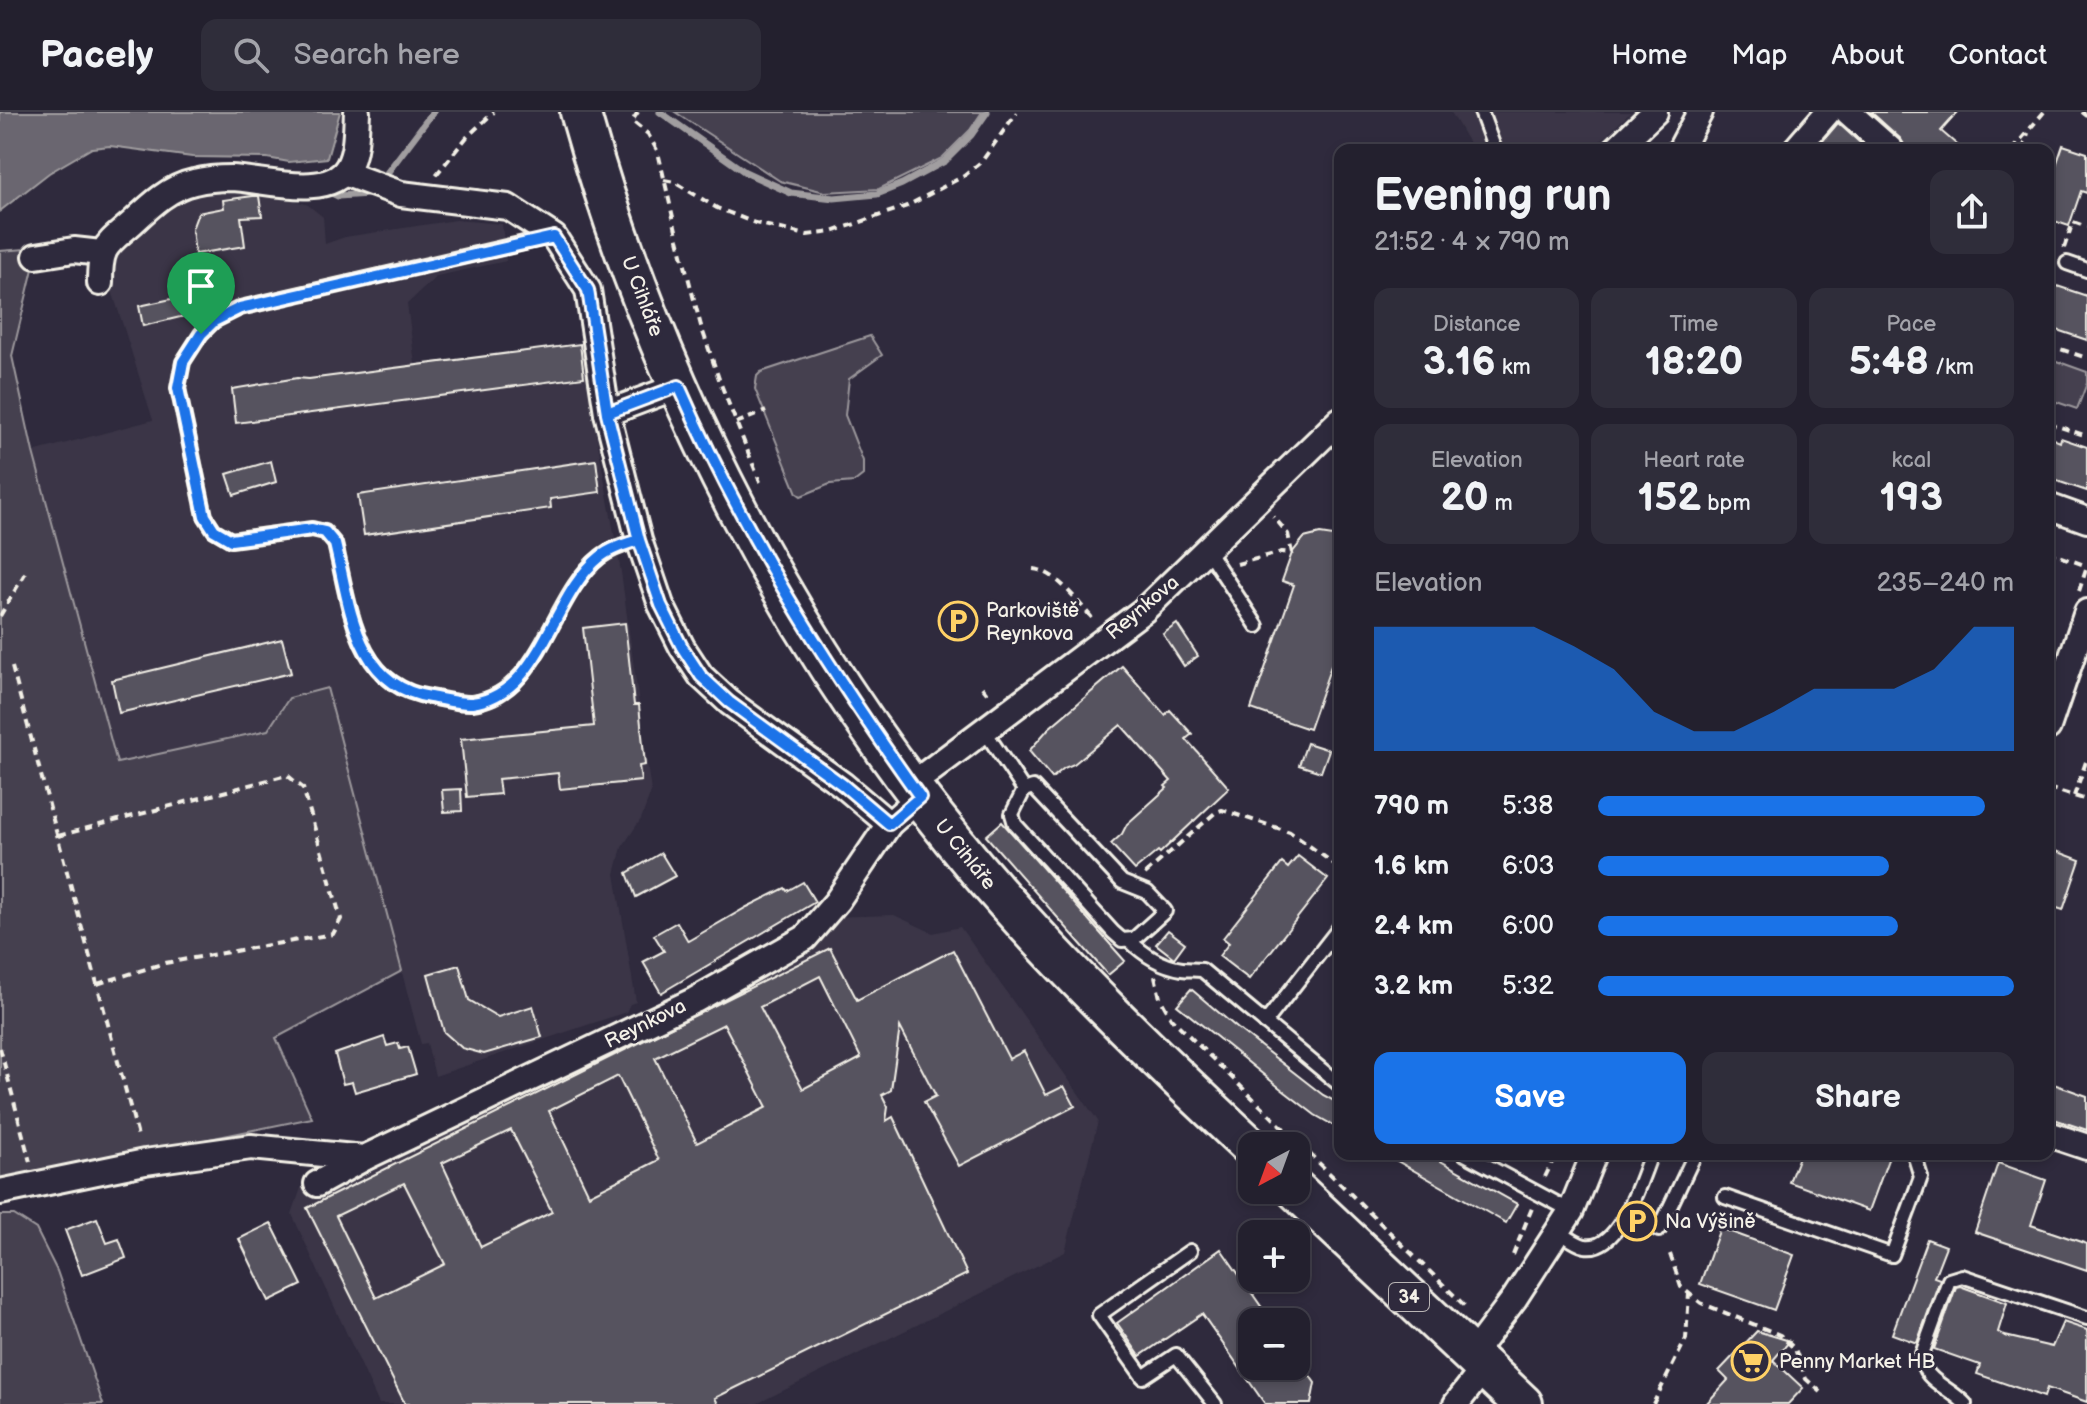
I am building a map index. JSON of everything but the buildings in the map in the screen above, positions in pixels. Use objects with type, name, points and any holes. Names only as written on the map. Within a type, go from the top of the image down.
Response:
[{"type":"main road","name":"U Cihláře","points":[[580,112],[635,278],[679,386],[734,503],[806,629],[923,785],[994,889],[1067,969],[1238,1134]]},
{"type":"main road","name":"34","points":[[1310,1203],[1523,1404]]},
{"type":"street","points":[[100,283],[101,253],[106,246],[157,200],[187,184],[230,178],[295,186],[313,185],[344,173],[354,152],[357,112]]},
{"type":"street","points":[[1621,144],[1655,112]]},
{"type":"street","points":[[1683,144],[1700,112]]},
{"type":"street","points":[[1800,144],[1828,112]]},
{"type":"street","points":[[1848,112],[1884,144]]},
{"type":"street","points":[[344,173],[419,198],[508,207],[554,237],[588,290],[607,413],[639,540],[670,625],[701,676],[744,714],[843,785],[889,824]]},
{"type":"street","points":[[36,256],[74,250],[101,253]]},
{"type":"street","points":[[607,413],[679,386]]},
{"type":"street","name":"Reynkova","points":[[317,1184],[364,1158],[695,1000],[805,938],[837,901],[889,824],[923,785],[984,730],[1213,559],[1334,427]]},
{"type":"street","points":[[2054,508],[2087,520]]},
{"type":"street","points":[[2054,709],[2087,612]]},
{"type":"street","points":[[2054,1136],[2087,1147]]},
{"type":"street","points":[[0,1192],[145,1162],[251,1147],[364,1158]]},
{"type":"street","points":[[1456,1404],[1514,1299],[1564,1221],[1591,1160]]},
{"type":"lane","points":[[1481,112],[1493,144]]},
{"type":"lane","points":[[554,237],[240,308],[214,321],[201,334],[183,362],[178,388],[205,516],[214,530],[231,540],[312,529],[325,532],[335,544],[361,648],[387,680],[410,694],[470,703],[494,697],[516,682],[536,654],[556,615],[591,565],[607,552],[639,540]]},
{"type":"lane","points":[[2067,263],[2087,270]]},
{"type":"lane","points":[[1213,559],[1257,626]]},
{"type":"lane","points":[[984,730],[1024,790]]},
{"type":"lane","points":[[1033,787],[1039,790],[1122,882],[1131,887],[1147,892],[1165,911],[1134,939],[1122,940],[1015,824],[1013,809],[1024,790],[1033,787]]},
{"type":"lane","points":[[1265,1023],[1334,935]]},
{"type":"lane","points":[[1129,940],[1148,957],[1178,969],[1202,970],[1334,1080]]},
{"type":"lane","points":[[1476,1160],[1537,1194],[1582,1245],[1600,1245],[1616,1230],[1627,1213],[1649,1160]]},
{"type":"lane","points":[[1627,1213],[1659,1230],[1692,1160]]},
{"type":"lane","points":[[1725,1197],[1892,1255],[1921,1177],[1916,1160]]},
{"type":"lane","points":[[1190,1251],[1099,1315],[1143,1377],[1176,1355],[1215,1404]]},
{"type":"lane","points":[[1965,1404],[1928,1376],[1921,1363],[1949,1280],[1962,1276],[2087,1318]]},
{"type":"path","points":[[419,198],[467,137],[494,112]]},
{"type":"path","points":[[638,112],[632,121],[644,129],[654,143],[701,326],[763,490]]},
{"type":"path","points":[[664,180],[674,182],[717,208],[755,223],[807,235],[832,232],[907,206],[964,176],[982,161],[1017,112]]},
{"type":"path","points":[[2017,144],[2044,112]]},
{"type":"path","points":[[2082,112],[2087,116]]},
{"type":"path","points":[[2025,144],[2030,128]]},
{"type":"path","points":[[2054,347],[2087,358]]},
{"type":"path","points":[[736,423],[766,411]]},
{"type":"path","points":[[2054,425],[2087,436]]},
{"type":"path","points":[[1213,559],[1292,553],[1288,534],[1280,522]]},
{"type":"path","points":[[2054,554],[2087,566]]},
{"type":"path","points":[[1033,569],[1058,581],[1108,636]]},
{"type":"path","points":[[0,616],[27,570]]},
{"type":"path","points":[[12,667],[145,1162]]},
{"type":"path","points":[[2074,796],[2087,759]]},
{"type":"path","points":[[58,836],[287,775],[303,788],[341,919],[333,934],[165,963],[97,984]]},
{"type":"path","points":[[2054,790],[2087,800]]},
{"type":"path","points":[[1131,887],[1222,810],[1290,832],[1334,864]]},
{"type":"path","points":[[1158,961],[1155,984],[1171,1018],[1463,1301],[1469,1312],[1455,1308]]},
{"type":"path","points":[[0,1048],[37,1185]]},
{"type":"path","points":[[1512,1259],[1553,1160]]},
{"type":"path","points":[[1670,1254],[1681,1287],[1701,1303],[1780,1335],[1795,1349],[1806,1379],[1822,1393]]},
{"type":"path","points":[[1653,1404],[1686,1339],[1689,1293]]},
{"type":"shaded area","points":[[0,112],[340,112],[327,158],[289,162],[267,158],[192,157],[110,146],[92,148],[49,173],[0,211]]},
{"type":"shaded area","points":[[675,112],[982,112],[970,130],[942,158],[879,189],[825,192],[780,181]]},
{"type":"shaded area","points":[[1451,112],[1631,112],[1597,144],[1470,144]]},
{"type":"shaded area","points":[[215,187],[263,190],[308,205],[323,217],[325,244],[345,237],[456,220],[502,224],[506,261],[437,276],[407,304],[415,364],[580,344],[621,572],[651,792],[641,819],[622,847],[615,874],[636,1002],[630,1004],[626,1012],[435,1076],[427,1043],[421,1044],[327,689],[289,698],[268,730],[117,764],[33,452],[153,420],[109,281],[113,249],[168,200]]},
{"type":"shaded area","points":[[38,248],[12,356],[33,452],[117,763],[268,730],[289,698],[327,688],[402,971],[276,1038],[312,1118],[0,1182],[0,251]]},
{"type":"shaded area","points":[[870,336],[882,355],[849,379],[845,415],[863,461],[863,475],[854,482],[830,484],[801,496],[797,493],[755,389],[757,376],[761,372]]},
{"type":"shaded area","points":[[2054,360],[2087,372],[2087,383],[2077,409],[2054,401]]},
{"type":"shaded area","points":[[894,915],[933,933],[960,927],[1098,1121],[1065,1252],[756,1404],[379,1404],[292,1214],[301,1188],[316,1173],[690,996],[831,917]]},
{"type":"shaded area","points":[[0,1215],[14,1215],[36,1229],[57,1271],[103,1404],[0,1404]]},
{"type":"waterway","points":[[384,177],[433,112]]},
{"type":"waterway","points":[[660,112],[745,172],[791,193],[834,198],[877,194],[945,161],[971,135],[987,112]]},
{"type":"waterway","points":[[326,190],[338,196],[369,194]]},
{"type":"place","name":"Parkoviště Reynkova","points":[[958,621]]},
{"type":"place","name":"Na Výšině","points":[[1637,1221]]},
{"type":"place","name":"Penny Market HB","points":[[1751,1361]]},
{"type":"route","points":[[201,334],[183,362],[178,388],[205,516],[214,530],[231,540],[312,529],[325,532],[335,544],[361,648],[387,680],[410,694],[470,703],[494,697],[516,682],[536,654],[556,615],[591,565],[607,552],[639,540],[623,477],[607,413],[679,386],[734,503],[806,629],[920,797],[889,824],[843,785],[729,702],[701,676],[692,663],[661,605],[639,540],[607,413],[588,290],[554,237],[240,308],[214,321],[201,334]]}]
